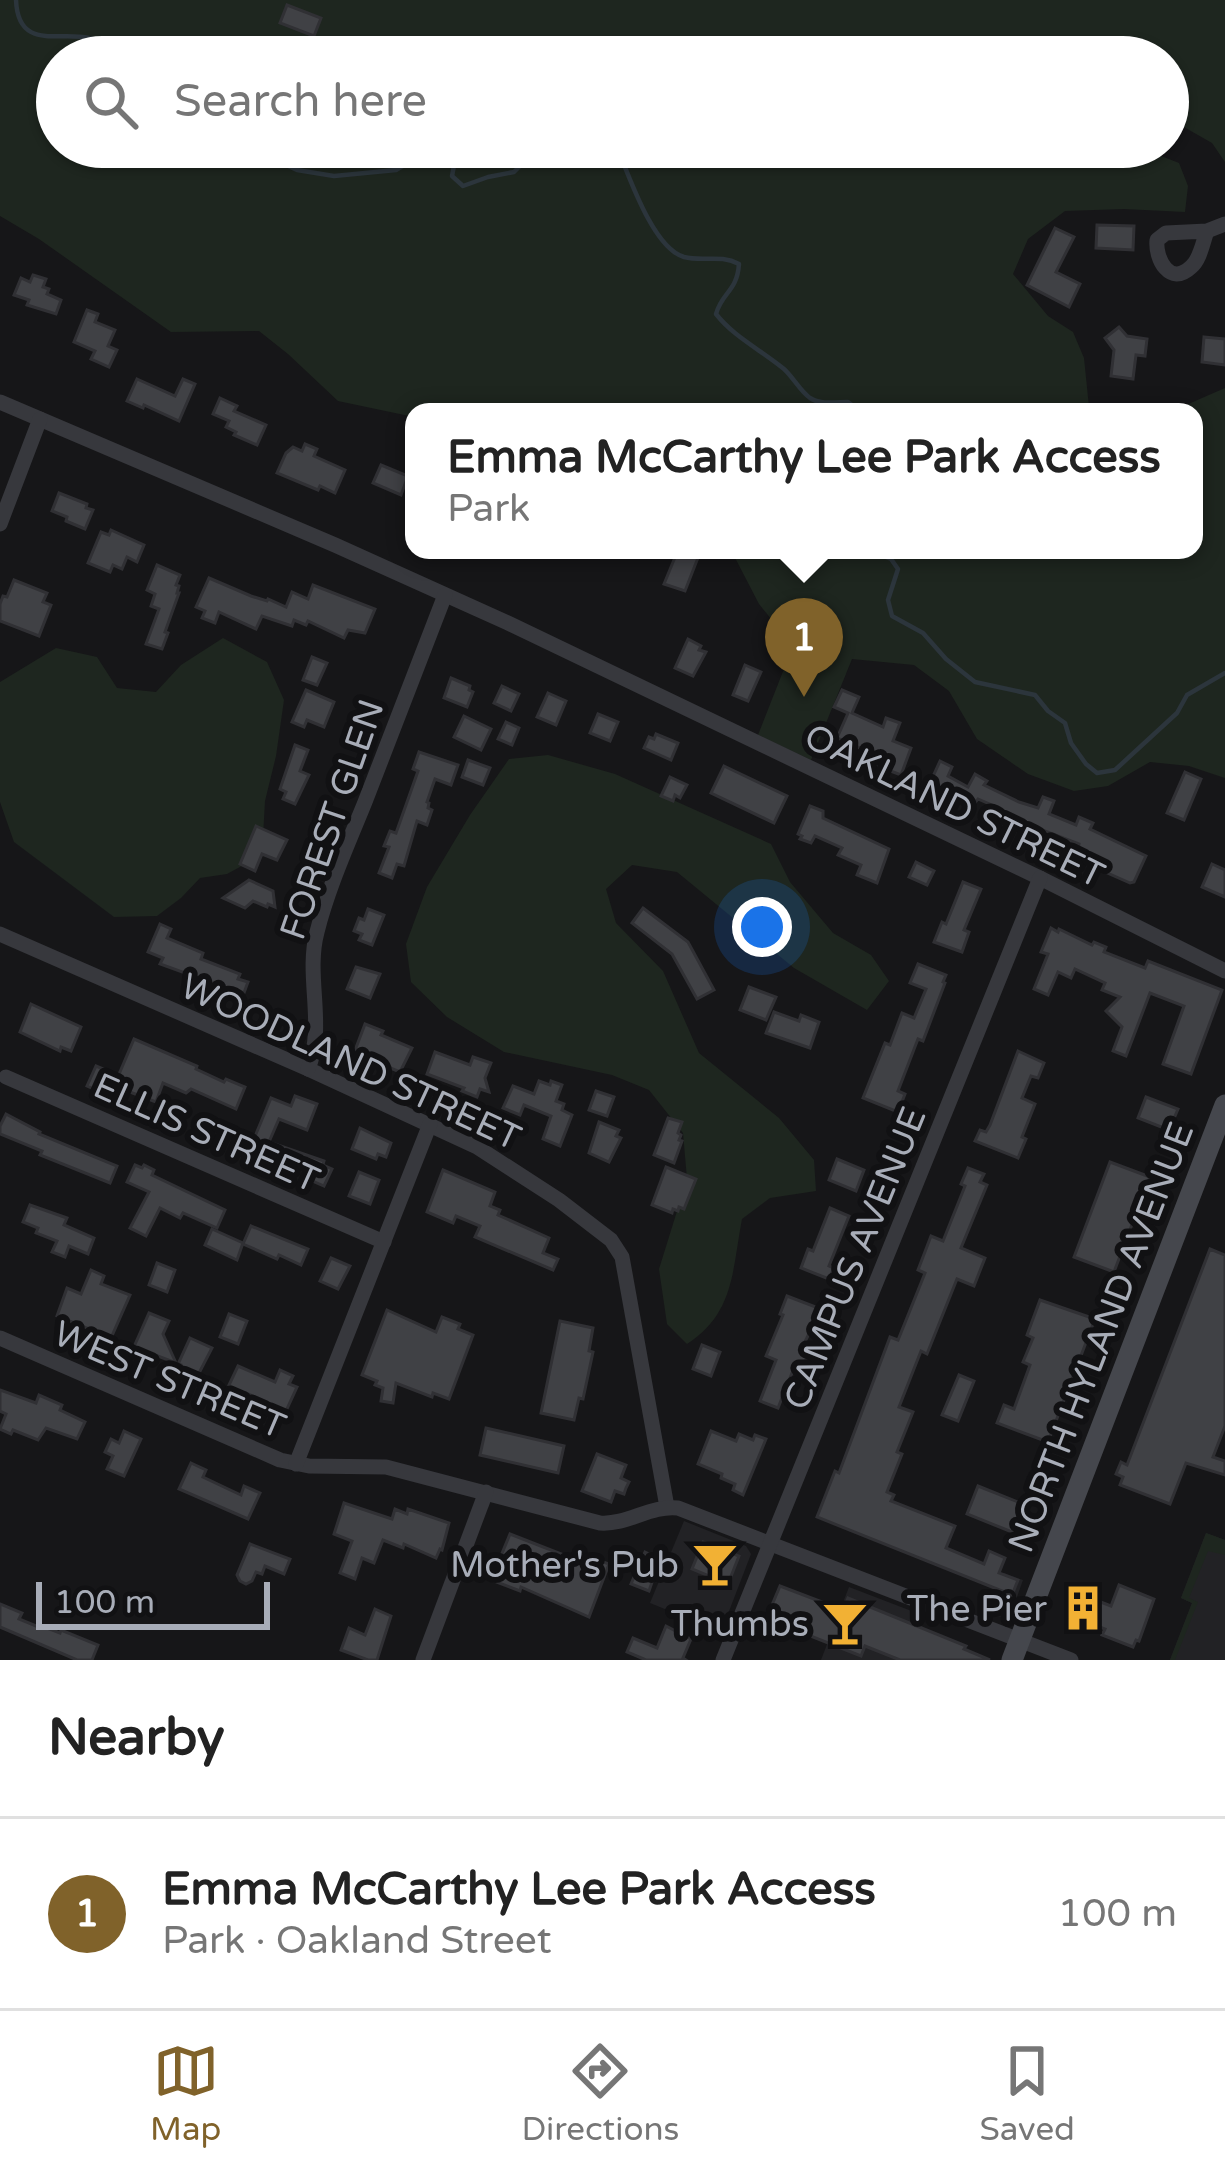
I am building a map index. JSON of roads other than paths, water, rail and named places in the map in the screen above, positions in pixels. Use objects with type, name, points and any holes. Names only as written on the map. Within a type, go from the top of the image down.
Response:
[{"type":"main road","name":"NORTH HYLAND AVENUE","points":[[1016,1650],[1225,1105]]},
{"type":"street","points":[[1207,231],[1225,224]]},
{"type":"street","name":"OAKLAND STREET","points":[[0,402],[445,595],[1225,971]]},
{"type":"street","points":[[0,524],[40,419]]},
{"type":"street","name":"FOREST GLEN","points":[[308,1069],[315,1052],[316,934],[445,595]]},
{"type":"street","name":"CAMPUS AVENUE","points":[[723,1660],[1040,878]]},
{"type":"street","name":"WOODLAND STREET","points":[[0,934],[477,1147],[576,1214],[618,1249],[667,1507]]},
{"type":"street","name":"ELLIS STREET","points":[[6,1077],[384,1242]]},
{"type":"street","points":[[296,1464],[430,1124]]},
{"type":"street","name":"WEST STREET","points":[[0,1338],[280,1460],[386,1467],[611,1524],[667,1507]]},
{"type":"street","points":[[423,1660],[486,1492]]},
{"type":"street","points":[[667,1507],[770,1544],[1016,1650],[1072,1660]]},
{"type":"waterway","points":[[16,0],[24,26],[42,36]]},
{"type":"waterway","points":[[42,36],[77,36]]},
{"type":"waterway","points":[[293,168],[334,176],[399,168]]},
{"type":"waterway","points":[[454,168],[452,176],[463,186],[518,168]]},
{"type":"waterway","points":[[626,168],[652,226],[673,251],[684,257],[739,264],[716,314],[723,322],[784,369],[810,398],[849,403]]},
{"type":"waterway","points":[[891,559],[898,569],[888,600],[892,616],[923,633],[975,682],[1035,695],[1065,723],[1071,743],[1097,773],[1115,770],[1177,713],[1187,695],[1225,673]]},
{"type":"place","name":"Emma McCarthy Lee Park Access","points":[[804,697]]},
{"type":"place","name":"Mother's Pub","points":[[715,1564]]},
{"type":"place","name":"The Pier","points":[[1083,1608]]},
{"type":"place","name":"Thumbs","points":[[845,1623]]}]
